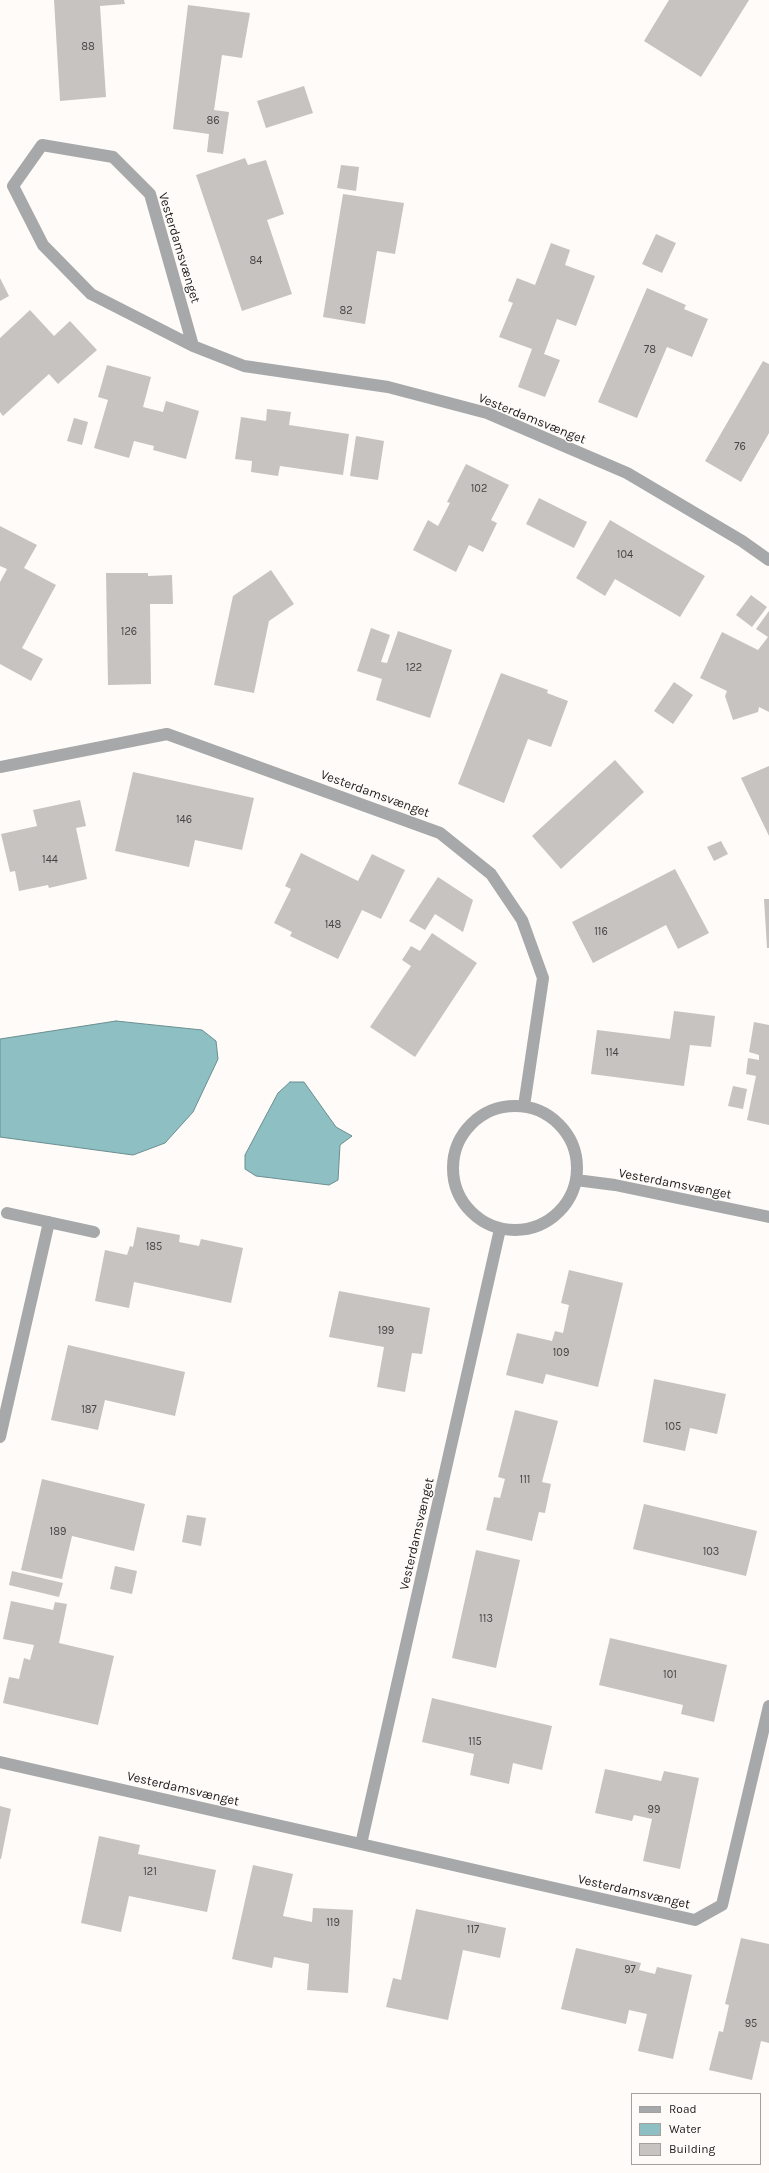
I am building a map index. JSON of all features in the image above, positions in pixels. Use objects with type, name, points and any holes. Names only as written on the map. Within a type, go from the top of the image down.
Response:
[{"type":"street","name":"Vesterdamsvænget","points":[[193,346],[150,194],[113,157],[42,145],[14,186],[43,244],[91,294],[193,346],[244,366],[388,387],[487,413],[627,474],[742,541],[769,560]]},
{"type":"street","name":"Vesterdamsvænget","points":[[0,767],[167,734],[440,833],[491,874],[522,920],[543,978],[524,1106]]},
{"type":"street","points":[[524,1106],[543,1112],[554,1120],[559,1124],[571,1141],[576,1160],[576,1180],[566,1204],[548,1221],[525,1230],[500,1229],[476,1217],[459,1196],[453,1170],[457,1143],[473,1121],[491,1111],[497,1108],[524,1106]]},
{"type":"street","name":"Vesterdamsvænget","points":[[576,1180],[615,1185],[769,1217]]},
{"type":"street","points":[[7,1212],[94,1232]]},
{"type":"street","points":[[0,1436],[49,1222]]},
{"type":"street","name":"Vesterdamsvænget","points":[[360,1844],[500,1229]]},
{"type":"street","name":"Vesterdamsvænget","points":[[0,1762],[695,1920],[722,1905],[769,1706]]},
{"type":"water","points":[[116,1021],[202,1030],[216,1041],[218,1059],[193,1112],[165,1143],[133,1155],[0,1137],[0,1039]]},
{"type":"water","points":[[290,1082],[304,1082],[336,1127],[352,1136],[340,1145],[338,1180],[329,1185],[256,1176],[245,1169],[245,1155],[278,1093]]},
{"type":"building","points":[[54,0],[124,0],[125,4],[100,6],[106,97],[60,101]]},
{"type":"building","points":[[669,0],[749,0],[701,77],[644,41]]},
{"type":"building","points":[[188,5],[250,13],[242,58],[222,55],[214,110],[229,112],[223,154],[207,152],[209,134],[173,129]]},
{"type":"building","points":[[304,86],[313,113],[266,128],[257,101]]},
{"type":"building","points":[[245,158],[248,165],[266,160],[284,214],[267,220],[292,294],[242,311],[196,175]]},
{"type":"building","points":[[341,165],[359,167],[356,191],[337,188]]},
{"type":"building","points":[[343,194],[404,203],[395,254],[377,251],[365,324],[323,317]]},
{"type":"building","points":[[656,234],[676,243],[662,273],[642,264]]},
{"type":"building","points":[[551,243],[570,250],[565,265],[595,276],[576,326],[557,319],[544,354],[560,360],[545,397],[518,387],[532,349],[499,337],[513,303],[508,301],[517,278],[535,285]]},
{"type":"building","points":[[0,278],[9,296],[0,301]]},
{"type":"building","points":[[647,288],[686,305],[684,309],[708,319],[692,357],[667,347],[637,418],[598,402]]},
{"type":"building","points":[[30,310],[54,336],[70,321],[97,350],[58,384],[49,374],[3,416],[0,412],[0,338]]},
{"type":"building","points":[[763,361],[769,364],[769,433],[741,482],[705,461]]},
{"type":"building","points":[[107,365],[151,377],[143,407],[163,412],[166,401],[199,411],[186,459],[153,450],[154,446],[134,441],[129,458],[94,448],[108,400],[98,397]]},
{"type":"building","points":[[267,409],[291,412],[289,425],[349,434],[343,475],[280,466],[278,476],[251,472],[252,461],[235,459],[241,417],[266,421]]},
{"type":"building","points":[[74,418],[88,422],[82,445],[67,441]]},
{"type":"building","points":[[356,436],[384,441],[378,480],[350,476]]},
{"type":"building","points":[[466,464],[509,485],[491,520],[497,523],[483,552],[469,545],[456,572],[413,550],[428,520],[438,526],[450,503],[447,502]]},
{"type":"building","points":[[539,498],[587,522],[574,548],[526,524]]},
{"type":"building","points":[[610,520],[705,576],[680,617],[615,579],[605,596],[576,578]]},
{"type":"building","points":[[0,526],[37,545],[24,568],[56,585],[22,648],[43,659],[31,681],[0,664],[0,582],[7,569],[0,566]]},
{"type":"building","points":[[271,570],[294,604],[269,621],[254,693],[214,685],[233,596]]},
{"type":"building","points":[[106,573],[148,573],[148,576],[172,575],[173,604],[150,604],[151,684],[108,685]]},
{"type":"building","points":[[751,595],[767,607],[752,627],[736,615]]},
{"type":"building","points":[[769,611],[769,712],[759,707],[758,712],[733,720],[725,696],[727,691],[700,678],[722,632],[758,650],[768,637],[756,629]]},
{"type":"building","points":[[371,628],[390,635],[381,662],[387,663],[398,631],[452,650],[430,718],[376,700],[382,679],[357,671]]},
{"type":"building","points":[[501,673],[548,690],[547,693],[568,701],[551,747],[528,739],[504,803],[458,784]]},
{"type":"building","points":[[674,682],[693,695],[673,724],[654,711]]},
{"type":"building","points":[[615,760],[644,792],[561,869],[532,836]]},
{"type":"building","points":[[769,766],[769,836],[741,778]]},
{"type":"building","points":[[133,772],[254,798],[242,850],[195,840],[189,867],[115,851]]},
{"type":"building","points":[[80,800],[86,826],[76,828],[87,879],[49,888],[48,885],[19,891],[15,871],[10,872],[1,834],[37,826],[33,810]]},
{"type":"building","points":[[721,841],[728,854],[714,861],[707,847]]},
{"type":"building","points":[[301,853],[358,881],[372,854],[405,870],[381,919],[362,910],[338,959],[290,936],[292,932],[274,923],[291,889],[285,886]]},
{"type":"building","points":[[675,869],[709,933],[678,949],[666,925],[593,963],[572,922]]},
{"type":"building","points":[[438,877],[473,900],[463,932],[435,914],[425,930],[409,921]]},
{"type":"building","points":[[764,899],[769,899],[769,948],[767,948]]},
{"type":"building","points":[[432,933],[477,963],[415,1057],[370,1027],[411,966],[402,960],[411,946],[420,951]]},
{"type":"building","points":[[674,1011],[715,1016],[711,1047],[690,1045],[684,1086],[591,1074],[597,1030],[670,1039]]},
{"type":"building","points":[[754,1022],[769,1025],[769,1125],[747,1120],[756,1076],[746,1074],[748,1058],[759,1060],[759,1055],[749,1052]]},
{"type":"building","points":[[733,1086],[747,1089],[743,1109],[728,1106]]},
{"type":"building","points":[[137,1227],[180,1235],[179,1242],[199,1246],[201,1239],[243,1248],[231,1303],[134,1282],[129,1308],[95,1301],[105,1250],[127,1255],[130,1246],[133,1247]]},
{"type":"building","points":[[569,1270],[623,1283],[598,1387],[546,1374],[543,1384],[506,1375],[517,1333],[552,1341],[555,1331],[563,1333],[569,1305],[561,1303]]},
{"type":"building","points":[[339,1291],[430,1308],[422,1354],[412,1353],[405,1392],[377,1387],[384,1347],[329,1337]]},
{"type":"building","points":[[68,1345],[185,1372],[175,1416],[105,1400],[98,1430],[51,1420]]},
{"type":"building","points":[[654,1379],[726,1394],[717,1434],[690,1428],[685,1451],[643,1442]]},
{"type":"building","points":[[515,1410],[558,1421],[542,1482],[551,1484],[545,1513],[539,1512],[532,1541],[486,1530],[494,1497],[500,1498],[505,1479],[498,1477]]},
{"type":"building","points":[[42,1479],[145,1504],[134,1551],[72,1536],[62,1579],[21,1570]]},
{"type":"building","points":[[644,1504],[757,1531],[746,1576],[633,1549]]},
{"type":"building","points":[[187,1515],[206,1518],[201,1546],[182,1542]]},
{"type":"building","points":[[476,1550],[520,1560],[496,1668],[452,1658]]},
{"type":"building","points":[[115,1566],[137,1571],[132,1594],[110,1589]]},
{"type":"building","points":[[12,1571],[63,1583],[59,1597],[9,1585]]},
{"type":"building","points":[[11,1601],[53,1610],[55,1602],[67,1604],[59,1643],[114,1656],[98,1725],[3,1703],[9,1677],[19,1679],[24,1658],[30,1660],[34,1645],[3,1639]]},
{"type":"building","points":[[610,1638],[727,1665],[714,1722],[681,1714],[683,1705],[599,1685]]},
{"type":"building","points":[[432,1698],[552,1726],[542,1770],[513,1763],[509,1784],[470,1775],[474,1754],[422,1742]]},
{"type":"building","points":[[605,1769],[661,1781],[664,1771],[699,1778],[680,1869],[643,1861],[652,1819],[634,1815],[632,1821],[595,1813]]},
{"type":"building","points":[[0,1806],[11,1809],[1,1859],[0,1859]]},
{"type":"building","points":[[99,1836],[140,1845],[138,1854],[216,1870],[207,1912],[129,1896],[121,1932],[81,1923]]},
{"type":"building","points":[[253,1865],[293,1874],[283,1916],[312,1922],[313,1908],[353,1910],[348,1993],[307,1990],[309,1964],[274,1957],[272,1968],[232,1959]]},
{"type":"building","points":[[416,1909],[506,1928],[500,1958],[463,1950],[448,2020],[386,2007],[393,1978],[401,1980]]},
{"type":"building","points":[[741,1938],[769,1944],[769,2043],[761,2041],[752,2080],[709,2070],[719,2031],[723,2032],[729,2005],[725,2004]]},
{"type":"building","points":[[576,1948],[641,1963],[639,1970],[655,1974],[657,1967],[692,1975],[673,2059],[638,2051],[647,2014],[629,2010],[626,2024],[561,2009]]}]
